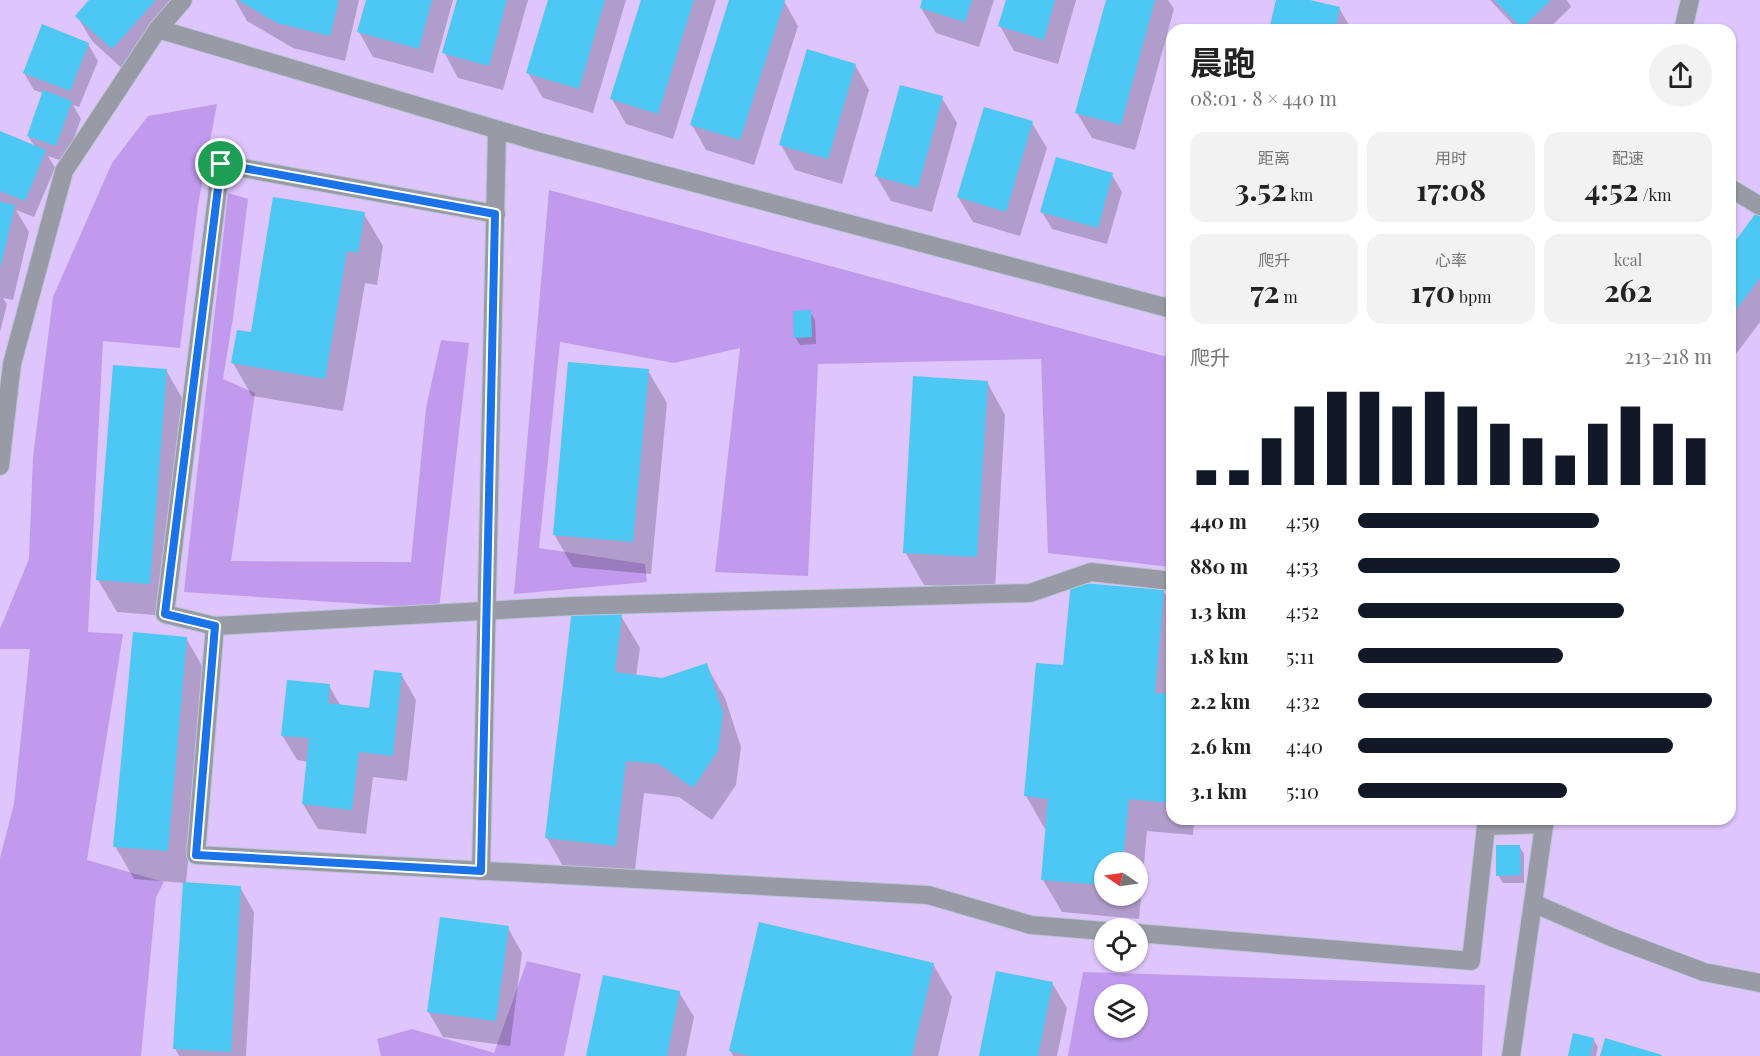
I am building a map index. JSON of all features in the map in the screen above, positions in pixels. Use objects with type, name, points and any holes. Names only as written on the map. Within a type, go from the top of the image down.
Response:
[{"type":"street","points":[[0,466],[12,364],[64,171],[158,29],[183,0]]},
{"type":"street","points":[[1684,24],[1690,0]]},
{"type":"street","points":[[158,29],[497,130],[1166,307]]},
{"type":"street","points":[[481,871],[497,130]]},
{"type":"street","points":[[495,214],[221,164],[165,614],[215,626],[595,605],[1030,593],[1091,572],[1166,580]]},
{"type":"street","points":[[1736,192],[1760,206]]},
{"type":"street","points":[[215,626],[196,855],[928,895],[1031,925],[1094,930]]},
{"type":"street","points":[[1148,934],[1471,962],[1486,825]]},
{"type":"street","points":[[1511,1056],[1545,825]]},
{"type":"street","points":[[1533,903],[1611,937],[1704,972],[1760,983]]},
{"type":"shaded area","points":[[0,0],[1760,0],[1760,1056],[0,1056]]},
{"type":"shaded area","points":[[217,104],[198,205],[180,348],[103,341],[88,632],[123,634],[87,860],[164,882],[156,897],[141,1056],[0,1056],[0,858],[14,804],[30,649],[0,649],[0,629],[29,559],[33,457],[53,297],[112,163],[148,116]]},
{"type":"shaded area","points":[[549,190],[1166,357],[1166,566],[1048,553],[1041,359],[818,364],[808,576],[715,572],[740,348],[674,363],[560,342],[539,548],[645,564],[647,582],[514,594]]},
{"type":"shaded area","points":[[228,193],[248,199],[223,379],[255,393],[231,561],[411,562],[426,408],[441,340],[469,343],[439,609],[184,592]]},
{"type":"shaded area","points":[[527,961],[581,974],[564,1056],[381,1056],[377,1039],[412,1029],[494,1053]]},
{"type":"shaded area","points":[[1083,972],[1485,985],[1482,1056],[1068,1056]]},
{"type":"building","points":[[89,0],[156,0],[112,49],[75,16]]},
{"type":"building","points":[[238,0],[339,0],[330,36],[277,23]]},
{"type":"building","points":[[366,0],[432,0],[419,49],[357,32]]},
{"type":"building","points":[[457,0],[507,0],[489,66],[442,53]]},
{"type":"building","points":[[548,0],[605,0],[579,89],[526,73]]},
{"type":"building","points":[[641,0],[694,0],[658,114],[610,99]]},
{"type":"building","points":[[729,0],[785,0],[740,140],[690,125]]},
{"type":"building","points":[[922,0],[972,0],[965,22],[920,8]]},
{"type":"building","points":[[1006,0],[1055,0],[1044,40],[998,26]]},
{"type":"building","points":[[1106,0],[1155,0],[1121,125],[1075,113]]},
{"type":"building","points":[[1276,0],[1310,0],[1340,7],[1336,24],[1270,24]]},
{"type":"building","points":[[1494,0],[1551,0],[1526,24],[1518,24]]},
{"type":"building","points":[[42,24],[89,43],[70,91],[23,73]]},
{"type":"building","points":[[807,49],[856,64],[828,159],[779,145]]},
{"type":"building","points":[[900,85],[943,96],[918,188],[875,176]]},
{"type":"building","points":[[43,90],[72,101],[56,146],[27,136]]},
{"type":"building","points":[[984,107],[1033,121],[1006,212],[957,197]]},
{"type":"building","points":[[0,131],[46,150],[25,201],[0,191]]},
{"type":"building","points":[[1056,157],[1113,173],[1098,228],[1040,212]]},
{"type":"building","points":[[273,197],[365,212],[358,253],[347,251],[325,379],[231,363],[237,330],[251,332]]},
{"type":"building","points":[[0,202],[15,205],[1,265],[0,265]]},
{"type":"building","points":[[1756,213],[1760,216],[1760,278],[1736,310],[1736,240]]},
{"type":"building","points":[[811,310],[812,337],[794,338],[793,311]]},
{"type":"building","points":[[568,362],[649,369],[633,542],[553,535]]},
{"type":"building","points":[[113,365],[167,369],[150,584],[96,580]]},
{"type":"building","points":[[913,376],[988,381],[977,557],[903,553]]},
{"type":"building","points":[[1071,582],[1164,590],[1155,693],[1166,694],[1166,802],[1129,799],[1124,852],[1094,852],[1094,884],[1041,880],[1048,799],[1024,796],[1036,663],[1063,665]]},
{"type":"building","points":[[572,609],[622,614],[615,672],[662,678],[707,663],[723,713],[718,751],[693,788],[659,764],[626,761],[616,846],[545,838]]},
{"type":"building","points":[[133,632],[187,637],[168,851],[113,847]]},
{"type":"building","points":[[374,670],[402,673],[393,756],[359,752],[352,810],[302,804],[309,738],[281,736],[287,680],[330,684],[328,703],[369,708]]},
{"type":"building","points":[[1496,845],[1520,845],[1521,875],[1496,876]]},
{"type":"building","points":[[183,882],[241,886],[231,1052],[173,1049]]},
{"type":"building","points":[[440,917],[509,926],[496,1021],[427,1012]]},
{"type":"building","points":[[759,922],[934,963],[912,1056],[751,1056],[729,1051]]},
{"type":"building","points":[[996,971],[1053,982],[1038,1056],[979,1056]]},
{"type":"building","points":[[603,975],[680,991],[667,1056],[586,1056]]},
{"type":"building","points":[[1573,1033],[1594,1038],[1590,1056],[1568,1056]]},
{"type":"building","points":[[1605,1038],[1662,1055],[1600,1056]]},
{"type":"route","points":[[221,164],[495,214],[481,871],[196,855],[215,626],[165,614],[221,164]]}]
